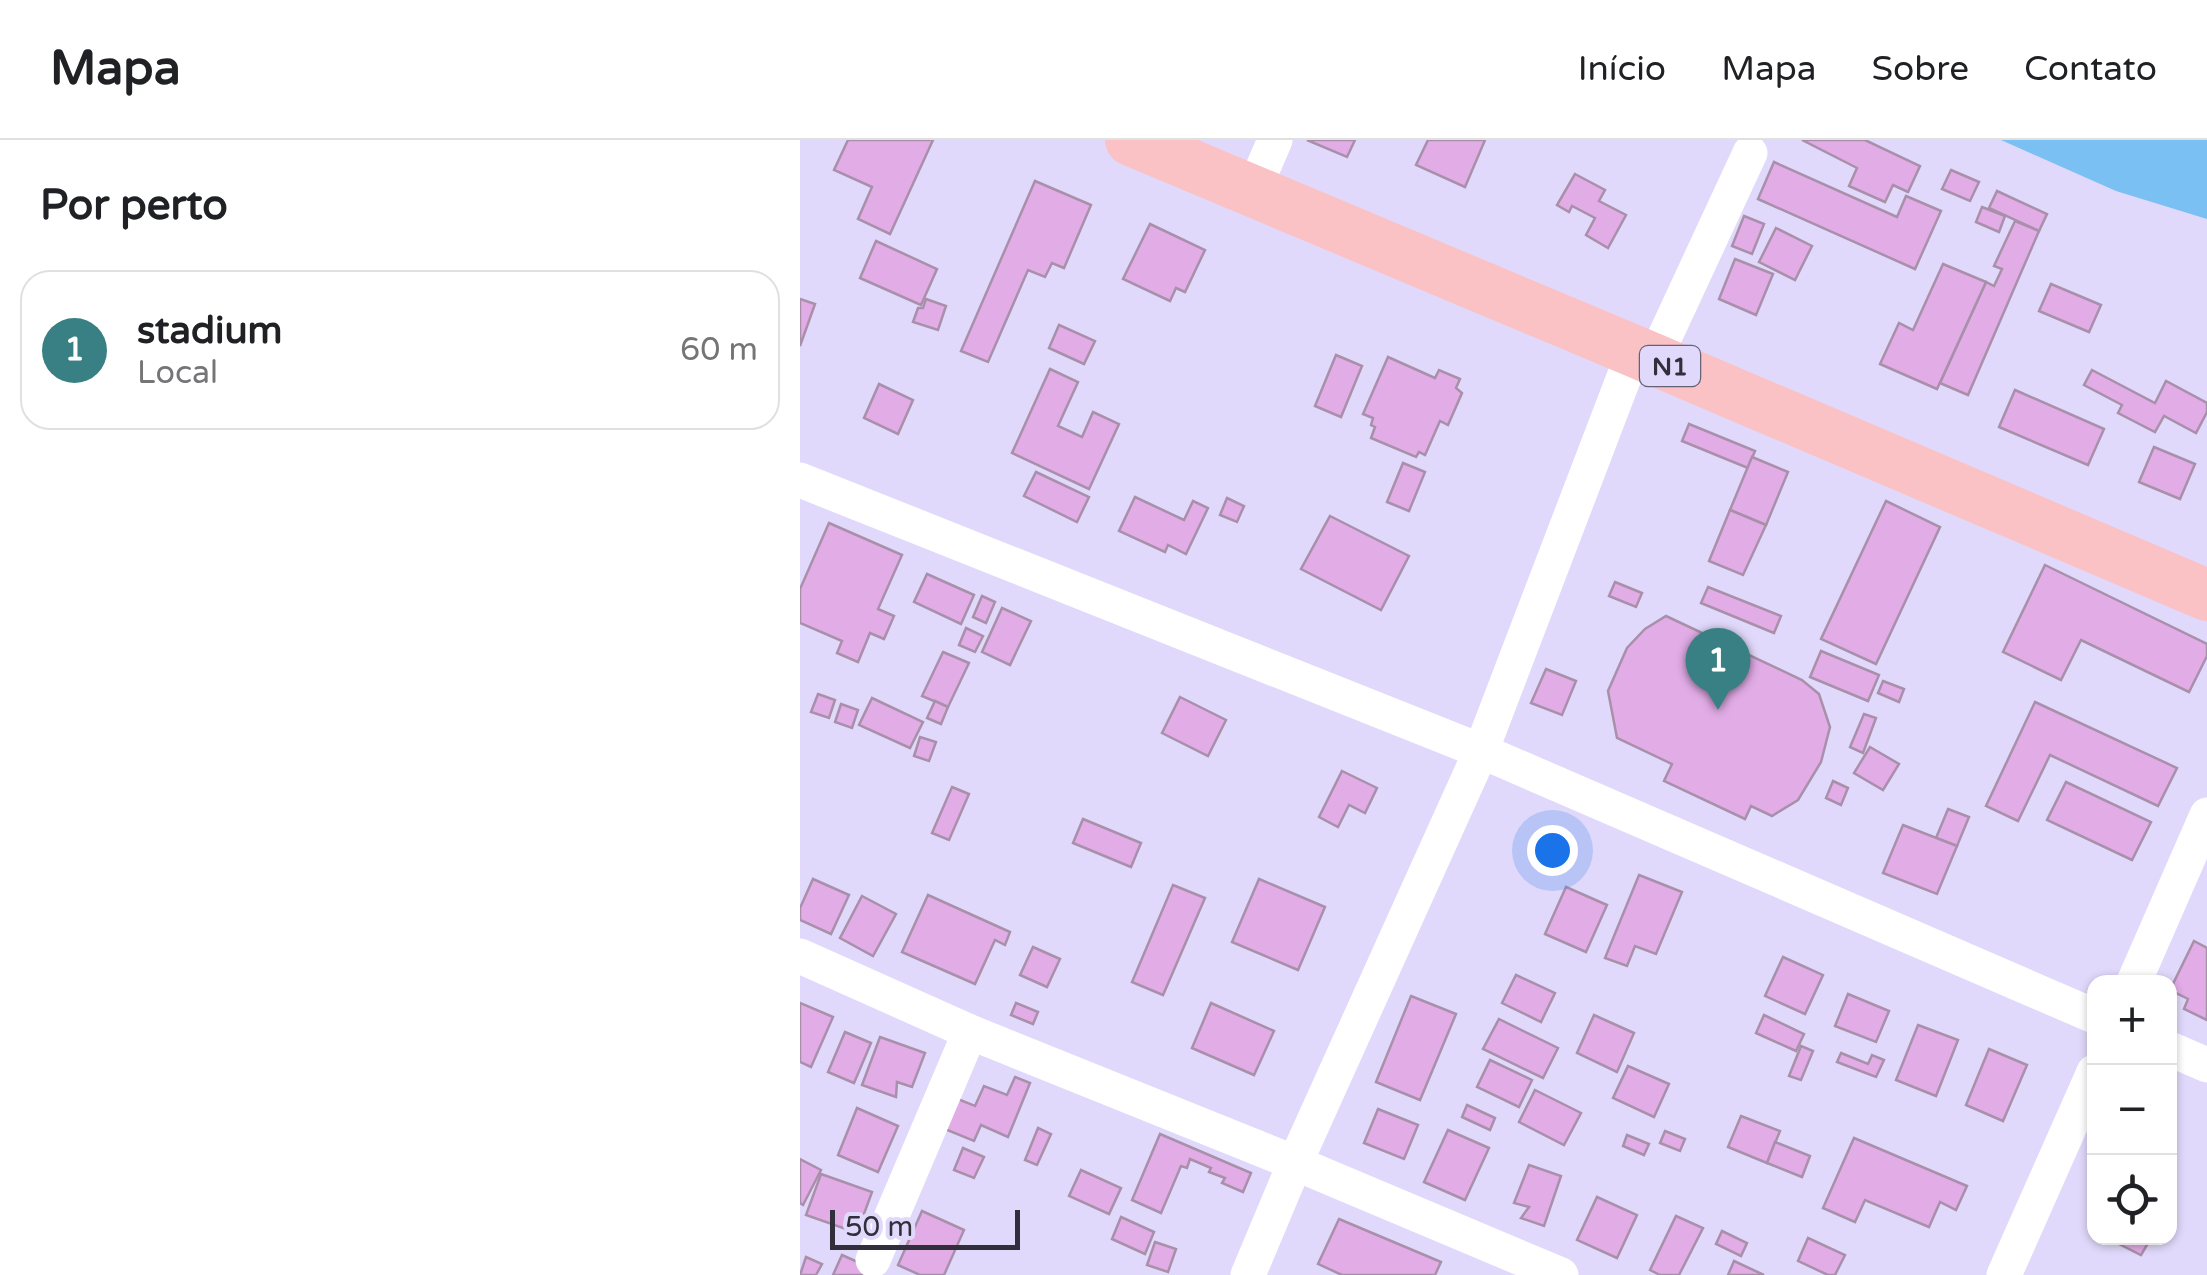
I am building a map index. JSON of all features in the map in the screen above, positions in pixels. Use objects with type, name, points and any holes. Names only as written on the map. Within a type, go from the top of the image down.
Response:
[{"type":"highway","name":"N1","points":[[1131,140],[2207,595]]},
{"type":"street","points":[[1253,191],[1276,140]]},
{"type":"street","points":[[1248,1275],[1481,751],[1644,355],[1750,153]]},
{"type":"street","points":[[800,480],[1481,751],[2087,1013]]},
{"type":"street","points":[[2137,975],[2207,815]]},
{"type":"street","points":[[800,956],[970,1032],[1561,1275]]},
{"type":"street","points":[[873,1260],[970,1032]]},
{"type":"street","points":[[2177,1052],[2207,1065]]},
{"type":"street","points":[[2004,1275],[2087,1088]]},
{"type":"water","points":[[2001,140],[2207,140],[2207,219],[2116,191]]},
{"type":"building","points":[[848,140],[933,140],[890,234],[858,219],[872,187],[834,170]]},
{"type":"building","points":[[1307,140],[1355,140],[1347,157]]},
{"type":"building","points":[[1428,140],[1485,140],[1465,187],[1416,165]]},
{"type":"building","points":[[1802,140],[1865,140],[1920,166],[1908,192],[1893,185],[1885,202],[1849,186],[1857,168]]},
{"type":"building","points":[[1774,162],[1897,217],[1906,196],[1941,211],[1915,269],[1758,199]]},
{"type":"building","points":[[1951,170],[1979,182],[1970,201],[1942,189]]},
{"type":"building","points":[[1575,174],[1605,190],[1599,201],[1626,215],[1608,248],[1586,235],[1595,218],[1572,206],[1569,212],[1557,205]]},
{"type":"building","points":[[1035,181],[1091,205],[1064,268],[1052,263],[1045,277],[1028,270],[988,362],[961,351]]},
{"type":"building","points":[[1997,191],[2047,214],[2039,231],[1989,208]]},
{"type":"building","points":[[1982,207],[2005,216],[1999,232],[1976,222]]},
{"type":"building","points":[[1744,216],[1764,224],[1752,254],[1732,246]]},
{"type":"building","points":[[2015,221],[2039,231],[1968,395],[1940,383],[1986,282],[1994,286],[2002,269],[1994,266]]},
{"type":"building","points":[[1150,224],[1205,250],[1185,292],[1176,288],[1170,301],[1123,279]]},
{"type":"building","points":[[1776,228],[1812,246],[1795,280],[1759,262]]},
{"type":"building","points":[[876,241],[937,269],[921,305],[860,278]]},
{"type":"building","points":[[1735,259],[1773,274],[1756,315],[1719,299]]},
{"type":"building","points":[[1943,264],[1986,282],[1937,389],[1880,364],[1899,323],[1913,330]]},
{"type":"building","points":[[2051,284],[2101,305],[2089,332],[2039,311]]},
{"type":"building","points":[[800,299],[815,304],[800,346]]},
{"type":"building","points":[[926,299],[946,306],[938,330],[913,322]]},
{"type":"building","points":[[1059,325],[1095,341],[1084,364],[1049,348]]},
{"type":"building","points":[[1336,355],[1362,366],[1341,417],[1315,406]]},
{"type":"building","points":[[1388,357],[1435,378],[1439,370],[1460,379],[1456,388],[1462,393],[1448,425],[1440,421],[1425,455],[1419,452],[1416,457],[1371,438],[1373,418],[1363,414]]},
{"type":"building","points":[[1050,369],[1078,382],[1058,426],[1082,437],[1093,412],[1119,424],[1089,489],[1012,453]]},
{"type":"building","points":[[2092,370],[2155,403],[2166,381],[2207,403],[2207,412],[2196,433],[2164,416],[2155,432],[2118,413],[2122,405],[2084,385]]},
{"type":"building","points":[[879,384],[913,400],[898,434],[864,418]]},
{"type":"building","points":[[2015,390],[2104,429],[2088,465],[1999,427]]},
{"type":"building","points":[[1689,424],[1755,451],[1748,468],[1682,441]]},
{"type":"building","points":[[2154,447],[2195,464],[2180,499],[2139,482]]},
{"type":"building","points":[[1752,457],[1788,472],[1766,525],[1730,510]]},
{"type":"building","points":[[1403,463],[1425,472],[1409,511],[1387,502]]},
{"type":"building","points":[[1036,472],[1089,497],[1077,522],[1024,496]]},
{"type":"building","points":[[1135,497],[1184,520],[1193,501],[1208,508],[1186,554],[1168,545],[1165,552],[1119,531]]},
{"type":"building","points":[[1227,498],[1244,506],[1237,522],[1220,515]]},
{"type":"building","points":[[1886,501],[1940,527],[1876,664],[1821,639]]},
{"type":"building","points":[[1730,510],[1766,525],[1743,575],[1709,561]]},
{"type":"building","points":[[1330,516],[1409,556],[1381,610],[1301,569]]},
{"type":"building","points":[[829,523],[902,555],[878,609],[894,616],[884,639],[870,633],[858,662],[837,653],[842,641],[800,623],[800,589]]},
{"type":"building","points":[[2045,565],[2207,644],[2207,656],[2189,692],[2081,640],[2061,680],[2003,652]]},
{"type":"building","points":[[927,574],[974,595],[961,624],[914,602]]},
{"type":"building","points":[[1615,582],[1642,593],[1636,607],[1609,596]]},
{"type":"building","points":[[1708,587],[1781,616],[1774,633],[1701,603]]},
{"type":"building","points":[[982,596],[995,602],[986,623],[973,617]]},
{"type":"building","points":[[1002,608],[1031,621],[1010,665],[982,652]]},
{"type":"building","points":[[1666,616],[1802,680],[1819,694],[1830,727],[1821,762],[1798,800],[1772,816],[1751,806],[1745,819],[1664,781],[1672,764],[1617,738],[1608,691],[1627,648],[1645,629]]},
{"type":"building","points":[[966,628],[983,636],[975,652],[959,645]]},
{"type":"building","points":[[1821,651],[1879,675],[1868,701],[1810,677]]},
{"type":"building","points":[[943,652],[969,663],[948,707],[922,696]]},
{"type":"building","points":[[1546,669],[1576,681],[1562,715],[1531,703]]},
{"type":"building","points":[[1883,681],[1904,689],[1899,702],[1878,693]]},
{"type":"building","points":[[818,694],[835,700],[829,718],[811,712]]},
{"type":"building","points":[[1180,697],[1226,720],[1208,756],[1162,733]]},
{"type":"building","points":[[872,698],[923,722],[910,748],[859,725]]},
{"type":"building","points":[[935,701],[948,707],[941,724],[927,718]]},
{"type":"building","points":[[2035,702],[2177,768],[2158,806],[2050,755],[2018,821],[1986,806]]},
{"type":"building","points":[[841,704],[858,710],[852,728],[835,722]]},
{"type":"building","points":[[1864,714],[1876,718],[1863,753],[1850,747]]},
{"type":"building","points":[[920,737],[936,742],[929,761],[914,756]]},
{"type":"building","points":[[1870,747],[1899,764],[1883,790],[1854,773]]},
{"type":"building","points":[[1342,771],[1377,788],[1365,813],[1349,805],[1338,827],[1319,817]]},
{"type":"building","points":[[1833,781],[1848,788],[1841,805],[1826,798]]},
{"type":"building","points":[[2066,782],[2151,822],[2132,860],[2047,820]]},
{"type":"building","points":[[952,787],[969,794],[949,840],[932,833]]},
{"type":"building","points":[[1948,809],[1969,817],[1957,846],[1936,838]]},
{"type":"building","points":[[1083,819],[1141,843],[1131,867],[1073,843]]},
{"type":"building","points":[[1903,825],[1957,846],[1937,894],[1883,873]]},
{"type":"building","points":[[1639,875],[1682,892],[1656,954],[1635,946],[1627,966],[1605,958]]},
{"type":"building","points":[[813,879],[849,895],[831,934],[800,920],[800,908]]},
{"type":"building","points":[[1259,879],[1325,907],[1298,970],[1232,942]]},
{"type":"building","points":[[1173,885],[1205,898],[1163,995],[1132,982]]},
{"type":"building","points":[[1566,887],[1607,905],[1586,952],[1545,934]]},
{"type":"building","points":[[928,895],[1010,932],[1005,945],[995,940],[975,984],[902,952]]},
{"type":"building","points":[[862,896],[896,914],[873,956],[840,938]]},
{"type":"building","points":[[2194,941],[2207,948],[2207,1020],[2184,1009],[2188,999],[2177,994],[2177,976]]},
{"type":"building","points":[[1033,947],[1060,959],[1047,987],[1020,975]]},
{"type":"building","points":[[1783,957],[1823,975],[1805,1014],[1765,996]]},
{"type":"building","points":[[1516,975],[1555,993],[1541,1022],[1502,1003]]},
{"type":"building","points":[[1848,994],[1889,1011],[1876,1042],[1835,1026]]},
{"type":"building","points":[[1411,996],[1456,1014],[1420,1100],[1376,1082]]},
{"type":"building","points":[[800,1003],[833,1017],[811,1067],[800,1062]]},
{"type":"building","points":[[1016,1003],[1038,1012],[1033,1024],[1011,1015]]},
{"type":"building","points":[[1211,1003],[1274,1031],[1254,1075],[1192,1048]]},
{"type":"building","points":[[1594,1015],[1634,1033],[1617,1072],[1577,1053]]},
{"type":"building","points":[[1764,1015],[1804,1034],[1796,1051],[1756,1033]]},
{"type":"building","points":[[1499,1019],[1558,1048],[1543,1078],[1483,1049]]},
{"type":"building","points":[[1918,1025],[1958,1040],[1936,1096],[1896,1080]]},
{"type":"building","points":[[845,1032],[871,1043],[854,1083],[828,1072]]},
{"type":"building","points":[[880,1037],[925,1053],[912,1087],[897,1082],[896,1097],[862,1085]]},
{"type":"building","points":[[1801,1046],[1813,1051],[1801,1080],[1789,1076]]},
{"type":"building","points":[[1989,1049],[2027,1065],[2003,1121],[1966,1105]]},
{"type":"building","points":[[1841,1053],[1868,1064],[1872,1055],[1884,1060],[1876,1077],[1837,1062]]},
{"type":"building","points":[[1490,1060],[1532,1080],[1519,1107],[1477,1087]]},
{"type":"building","points":[[1628,1066],[1669,1084],[1654,1117],[1613,1098]]},
{"type":"building","points":[[1015,1077],[1030,1083],[1008,1137],[981,1125],[974,1141],[940,1127],[953,1097],[975,1106],[984,1086],[1007,1095]]},
{"type":"building","points":[[1535,1090],[1581,1113],[1564,1145],[1519,1122]]},
{"type":"building","points":[[1467,1105],[1495,1118],[1490,1130],[1462,1117]]},
{"type":"building","points":[[857,1108],[898,1126],[878,1172],[838,1155]]},
{"type":"building","points":[[1378,1109],[1418,1125],[1404,1159],[1364,1143]]},
{"type":"building","points":[[1741,1116],[1780,1131],[1767,1163],[1728,1147]]},
{"type":"building","points":[[1038,1128],[1051,1134],[1037,1165],[1025,1160]]},
{"type":"building","points":[[1448,1130],[1489,1148],[1465,1200],[1424,1182]]},
{"type":"building","points":[[1665,1131],[1685,1139],[1680,1151],[1660,1143]]},
{"type":"building","points":[[1160,1134],[1251,1173],[1243,1192],[1222,1183],[1225,1178],[1209,1172],[1211,1168],[1190,1159],[1187,1168],[1181,1166],[1161,1213],[1132,1200]]},
{"type":"building","points":[[1627,1135],[1649,1144],[1644,1155],[1623,1146]]},
{"type":"building","points":[[1854,1138],[1967,1186],[1956,1210],[1940,1202],[1929,1227],[1865,1200],[1855,1222],[1823,1208]]},
{"type":"building","points":[[1775,1142],[1810,1156],[1802,1177],[1767,1163]]},
{"type":"building","points":[[963,1148],[984,1157],[974,1178],[954,1170]]},
{"type":"building","points":[[800,1159],[821,1170],[803,1205],[800,1203]]},
{"type":"building","points":[[1529,1165],[1561,1176],[1544,1226],[1521,1218],[1529,1207],[1514,1203]]},
{"type":"building","points":[[1081,1170],[1121,1188],[1109,1214],[1069,1196]]},
{"type":"building","points":[[821,1174],[872,1192],[857,1233],[806,1215]]},
{"type":"building","points":[[1597,1197],[1637,1215],[1617,1258],[1577,1240]]},
{"type":"building","points":[[922,1211],[964,1230],[944,1275],[920,1275],[898,1265]]},
{"type":"building","points":[[1676,1216],[1703,1228],[1679,1275],[1660,1275],[1650,1270]]},
{"type":"building","points":[[1121,1217],[1154,1232],[1145,1254],[1112,1239]]},
{"type":"building","points":[[1339,1219],[1441,1262],[1435,1275],[1342,1275],[1318,1264]]},
{"type":"building","points":[[1722,1231],[1747,1243],[1741,1256],[1716,1244]]},
{"type":"building","points":[[1808,1238],[1845,1255],[1835,1275],[1798,1261]]},
{"type":"building","points":[[1155,1242],[1176,1249],[1168,1272],[1147,1265]]},
{"type":"building","points":[[2121,1245],[2147,1245],[2141,1255]]},
{"type":"building","points":[[842,1255],[871,1268],[868,1275],[833,1275]]},
{"type":"building","points":[[806,1257],[822,1264],[816,1275],[800,1275]]},
{"type":"building","points":[[1734,1261],[1764,1275],[1728,1275]]},
{"type":"place","name":"stadium","points":[[1718,710]]}]
